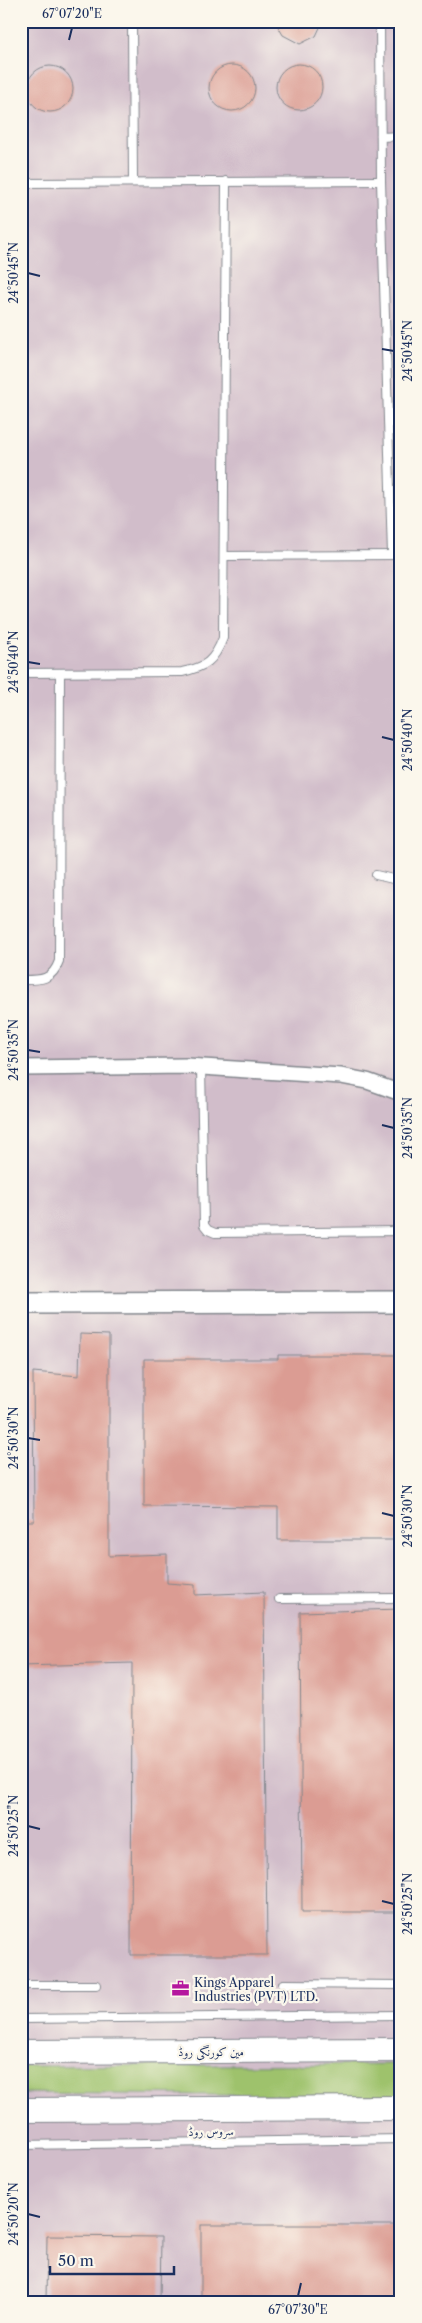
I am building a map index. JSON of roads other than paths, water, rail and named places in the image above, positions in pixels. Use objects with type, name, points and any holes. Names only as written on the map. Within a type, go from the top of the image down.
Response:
[{"type":"main road","name":"مین کورنگی روڈ","points":[[21,2052],[401,2050]]},
{"type":"main road","points":[[21,2110],[401,2108]]},
{"type":"street","points":[[21,1068],[201,1067],[341,1076],[367,1081],[401,1093]]},
{"type":"street","points":[[21,1303],[401,1302]]},
{"type":"lane","points":[[132,21],[133,182]]},
{"type":"lane","points":[[380,21],[381,181],[392,555]]},
{"type":"lane","points":[[381,136],[401,136]]},
{"type":"lane","points":[[21,673],[182,672],[201,668],[216,655],[223,638],[226,181]]},
{"type":"lane","points":[[21,183],[381,181]]},
{"type":"lane","points":[[224,556],[401,555]]},
{"type":"lane","points":[[21,980],[44,980],[56,970],[59,961],[60,673]]},
{"type":"lane","points":[[376,876],[401,881]]},
{"type":"lane","points":[[201,1067],[204,1225],[208,1230],[215,1233],[401,1231]]},
{"type":"lane","points":[[279,1599],[401,1598]]},
{"type":"lane","points":[[283,1984],[401,1985]]},
{"type":"lane","points":[[21,1985],[96,1985]]},
{"type":"lane","points":[[21,2019],[401,2015]]},
{"type":"lane","name":"سروس روڈ","points":[[21,2145],[401,2139]]},
{"type":"place","name":"Kings Apparel Industries (PVT) LTD.","points":[[180,1989]]}]
